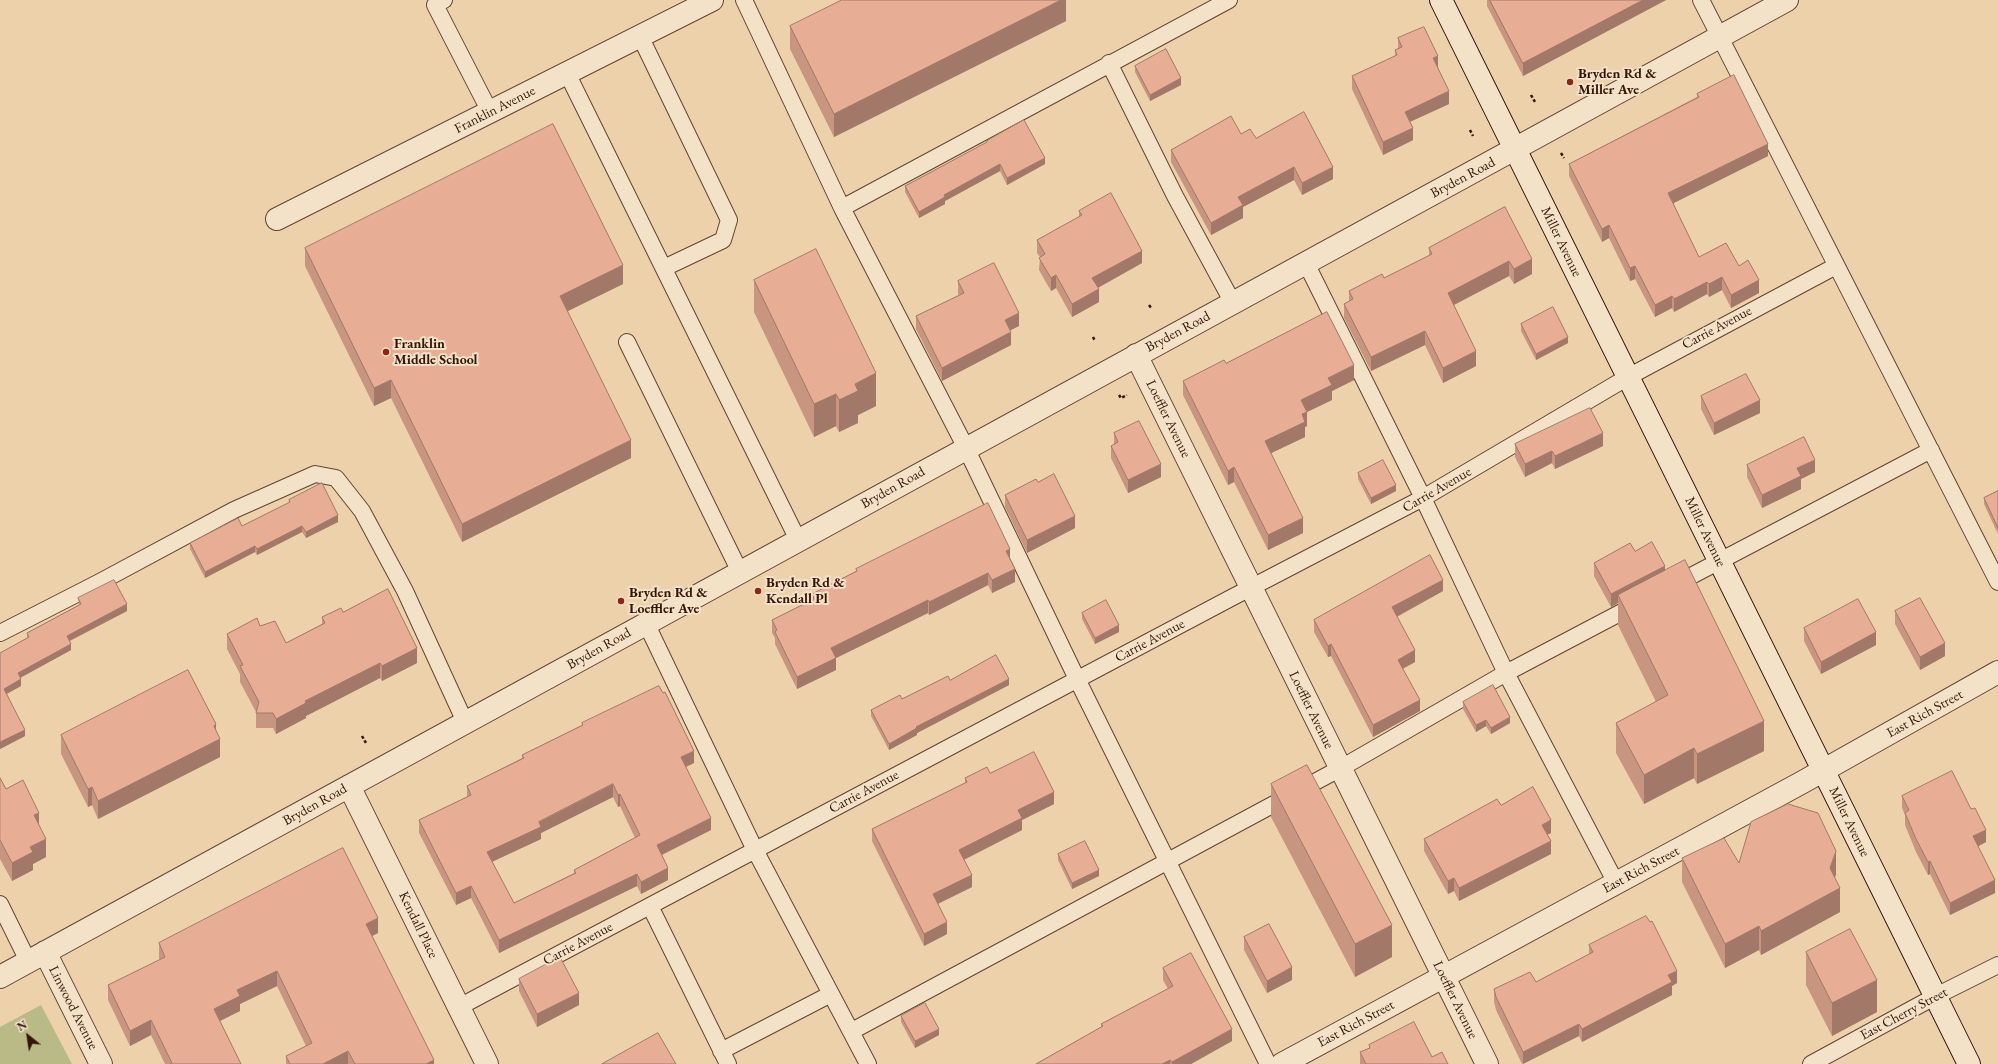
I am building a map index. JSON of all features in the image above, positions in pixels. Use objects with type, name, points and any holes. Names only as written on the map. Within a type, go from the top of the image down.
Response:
[{"type":"street","name":"Franklin Avenue","points":[[277,220],[712,0]]},
{"type":"street","name":"Miller Avenue","points":[[1441,0],[1969,1064]]},
{"type":"street","name":"Bryden Road","points":[[0,977],[1136,355],[1720,38],[1787,0]]},
{"type":"street","name":"Loeffler Avenue","points":[[1136,355],[1487,1064]]},
{"type":"street","name":"East Rich Street","points":[[1282,1064],[1824,771],[1998,672]]},
{"type":"street","name":"Kendall Place","points":[[349,786],[487,1064]]},
{"type":"street","name":"Linwood Avenue","points":[[37,957],[101,1064]]},
{"type":"lane","points":[[444,0],[435,4],[490,112]]},
{"type":"lane","points":[[744,0],[842,208],[966,448],[1077,679],[1268,1064]]},
{"type":"lane","points":[[842,208],[959,146],[1109,63],[1229,0]]},
{"type":"lane","points":[[1701,0],[1998,582]]},
{"type":"lane","points":[[640,36],[729,220],[723,240],[664,268]]},
{"type":"lane","points":[[1109,63],[1175,196],[1233,303]]},
{"type":"lane","points":[[567,73],[798,540]]},
{"type":"lane","points":[[1306,263],[1424,498],[1506,673],[1616,883]]},
{"type":"lane","name":"Carrie Avenue","points":[[459,1007],[1251,587],[1424,498],[1628,376],[1836,266]]},
{"type":"lane","points":[[627,342],[740,572]]},
{"type":"lane","points":[[1661,592],[1931,450]]},
{"type":"lane","points":[[0,632],[98,584],[234,510],[315,474],[336,478],[362,512],[405,591],[465,722]]},
{"type":"lane","points":[[852,1031],[1341,768],[1506,673],[1647,599]]},
{"type":"lane","points":[[646,623],[755,850],[852,1031],[868,1064]]},
{"type":"lane","name":"Linwood Avenue","points":[[0,904],[37,957]]},
{"type":"lane","points":[[650,906],[725,1057],[832,994]]},
{"type":"lane","name":"East Cherry Street","points":[[1811,1064],[1936,996],[1997,967]]},
{"type":"path","points":[[1531,95],[1535,102]]},
{"type":"path","points":[[1470,130],[1472,136]]},
{"type":"path","points":[[1149,305],[1152,310]]},
{"type":"path","points":[[1093,336],[1095,341]]},
{"type":"path","points":[[1118,392],[1121,398],[1132,392]]},
{"type":"path","points":[[362,736],[366,743]]},
{"type":"green space","points":[[41,1005],[72,1064],[0,1064],[0,1027]]},
{"type":"building","points":[[842,0],[1061,0],[834,114],[790,26]]},
{"type":"building","points":[[1490,0],[1643,0],[1523,63]]},
{"type":"building","points":[[1424,27],[1438,56],[1433,58],[1449,91],[1405,112],[1413,128],[1383,142],[1352,76],[1397,55],[1395,50],[1402,47],[1398,38]]},
{"type":"building","points":[[1166,49],[1181,78],[1150,95],[1135,66]]},
{"type":"building","points":[[1734,75],[1768,144],[1668,193],[1699,257],[1726,243],[1739,266],[1748,260],[1759,280],[1731,295],[1722,277],[1709,284],[1707,282],[1674,299],[1672,296],[1655,305],[1635,266],[1630,268],[1609,225],[1602,229],[1569,164],[1699,97],[1697,94]]},
{"type":"building","points":[[1304,112],[1333,167],[1302,183],[1294,167],[1238,197],[1243,205],[1211,223],[1171,150],[1231,116],[1241,134],[1250,129],[1256,138]]},
{"type":"building","points":[[1024,120],[1045,158],[1007,178],[1000,164],[944,195],[945,197],[919,212],[905,186],[987,142]]},
{"type":"building","points":[[553,124],[623,265],[560,296],[631,440],[462,524],[391,380],[374,388],[305,248]]},
{"type":"building","points":[[1111,193],[1142,251],[1092,278],[1099,289],[1072,304],[1056,275],[1051,278],[1039,258],[1045,254],[1037,240],[1082,215],[1079,211]]},
{"type":"building","points":[[1505,207],[1532,259],[1514,269],[1509,261],[1448,293],[1476,351],[1443,368],[1425,331],[1371,357],[1344,304],[1353,299],[1349,291],[1382,274],[1384,278],[1432,254],[1429,248]]},
{"type":"building","points":[[816,249],[876,373],[855,384],[858,391],[839,400],[836,394],[814,404],[754,280]]},
{"type":"building","points":[[994,263],[1019,313],[1005,320],[1011,332],[942,368],[916,316],[964,293],[958,281]]},
{"type":"building","points":[[1553,307],[1568,337],[1536,354],[1521,324]]},
{"type":"building","points":[[1327,312],[1354,365],[1328,378],[1332,385],[1301,400],[1307,412],[1302,414],[1305,422],[1265,441],[1303,518],[1268,535],[1234,467],[1228,471],[1183,381],[1224,360],[1226,363]]},
{"type":"building","points":[[1746,374],[1760,400],[1714,423],[1701,396]]},
{"type":"building","points":[[1590,408],[1603,433],[1555,456],[1552,451],[1525,464],[1515,444]]},
{"type":"building","points":[[1139,421],[1161,464],[1128,480],[1111,446],[1118,442],[1114,433]]},
{"type":"building","points":[[1804,437],[1815,460],[1797,468],[1801,476],[1762,495],[1747,465]]},
{"type":"building","points":[[1383,460],[1396,485],[1371,498],[1358,473]]},
{"type":"building","points":[[1054,474],[1075,516],[1027,540],[1005,495],[1036,479],[1038,482]]},
{"type":"building","points":[[322,483],[338,515],[306,532],[302,526],[257,549],[255,546],[205,572],[190,543],[238,518],[242,526],[290,502],[289,500]]},
{"type":"building","points":[[1998,491],[1998,528],[1984,498]]},
{"type":"building","points":[[988,503],[1010,549],[1006,551],[1015,569],[992,580],[988,573],[929,602],[928,600],[831,648],[836,658],[797,677],[775,632],[777,630],[772,620],[814,599],[812,594],[857,571],[856,569]]},
{"type":"building","points":[[1652,542],[1665,566],[1611,594],[1594,563],[1630,543],[1635,551]]},
{"type":"building","points":[[1430,555],[1443,580],[1392,607],[1415,650],[1398,660],[1420,700],[1373,725],[1331,644],[1328,646],[1314,620]]},
{"type":"building","points":[[1685,560],[1764,721],[1697,754],[1694,748],[1644,775],[1616,723],[1668,695],[1618,595]]},
{"type":"building","points":[[114,580],[127,604],[67,636],[71,644],[18,673],[21,679],[4,689],[25,730],[0,742],[0,653],[29,637],[27,633],[81,604],[78,598]]},
{"type":"building","points":[[388,589],[417,648],[382,666],[380,663],[305,701],[306,703],[276,719],[273,713],[256,713],[259,702],[240,666],[243,665],[227,634],[257,618],[260,626],[275,621],[286,643],[325,623],[322,617],[341,608],[343,612]]},
{"type":"building","points":[[1920,598],[1945,643],[1920,657],[1895,611]]},
{"type":"building","points":[[1858,599],[1876,632],[1821,662],[1804,628]]},
{"type":"building","points":[[1106,600],[1119,625],[1095,638],[1082,613]]},
{"type":"building","points":[[996,655],[1009,679],[916,727],[917,728],[889,744],[871,710],[900,695],[902,699],[948,676],[950,680]]},
{"type":"building","points":[[188,670],[216,724],[214,726],[220,739],[98,801],[92,787],[88,789],[61,735]]},
{"type":"building","points":[[1493,685],[1510,717],[1491,728],[1486,720],[1476,725],[1463,702]]},
{"type":"building","points":[[659,686],[663,693],[665,692],[694,751],[681,757],[711,818],[657,845],[668,868],[641,882],[637,874],[499,940],[471,886],[456,893],[419,820],[471,795],[467,786],[524,758],[522,755],[583,725],[582,723]],"holes":[[[613,784],[618,795],[620,794],[640,835],[574,870],[576,873],[514,903],[487,852],[541,827],[539,822]]]},
{"type":"building","points":[[1034,752],[1054,792],[1018,810],[1022,818],[959,850],[972,875],[933,894],[947,922],[924,934],[872,829],[967,782],[965,778],[987,767],[990,773]]},
{"type":"building","points":[[1307,765],[1392,925],[1355,944],[1271,784]]},
{"type":"building","points":[[1952,771],[1971,809],[1975,808],[1986,830],[1973,836],[1995,880],[1950,903],[1930,861],[1928,862],[1916,839],[1905,813],[1909,810],[1902,796]]},
{"type":"building","points":[[0,778],[6,789],[23,780],[39,813],[34,815],[46,839],[30,847],[33,852],[12,863],[0,840]]},
{"type":"building","points":[[1533,787],[1551,820],[1542,825],[1551,841],[1459,888],[1454,878],[1448,881],[1424,839],[1497,799],[1501,805]]},
{"type":"building","points":[[1788,804],[1818,813],[1836,851],[1830,868],[1840,888],[1761,931],[1759,926],[1725,944],[1682,858],[1724,838],[1739,863],[1751,822]]},
{"type":"building","points":[[1085,841],[1099,870],[1072,883],[1058,854]]},
{"type":"building","points":[[343,848],[378,918],[366,924],[434,1060],[426,1064],[355,1064],[348,1051],[323,1064],[290,1064],[286,1056],[312,1043],[277,971],[237,990],[240,996],[214,1009],[241,1064],[170,1064],[172,1063],[151,1020],[130,1031],[108,985],[165,957],[159,943]]},
{"type":"building","points":[[1646,916],[1650,922],[1652,921],[1677,971],[1668,975],[1672,982],[1582,1029],[1579,1024],[1523,1052],[1496,997],[1494,989],[1530,972],[1536,982],[1593,952],[1589,945]]},
{"type":"building","points":[[1269,924],[1292,967],[1267,981],[1244,937]]},
{"type":"building","points":[[1850,929],[1877,980],[1832,1003],[1806,952]]},
{"type":"building","points":[[1191,953],[1232,1029],[1172,1062],[1170,1060],[1162,1064],[1036,1064],[1103,1026],[1101,1024],[1173,986],[1163,968]]},
{"type":"building","points":[[560,957],[579,993],[537,1014],[519,979]]},
{"type":"building","points":[[925,1003],[939,1029],[915,1041],[901,1016]]},
{"type":"building","points":[[1414,1022],[1432,1057],[1442,1052],[1448,1064],[1366,1064],[1360,1052],[1370,1048],[1369,1045]]},
{"type":"building","points":[[658,1033],[676,1064],[602,1064]]},
{"type":"place","name":"Bryden Rd & Miller Ave","points":[[1570,82]]},
{"type":"place","name":"Franklin Middle School","points":[[386,352]]},
{"type":"place","name":"Bryden Rd & Kendall Pl","points":[[758,591]]},
{"type":"place","name":"Bryden Rd & Loeffler Ave","points":[[621,601]]}]
